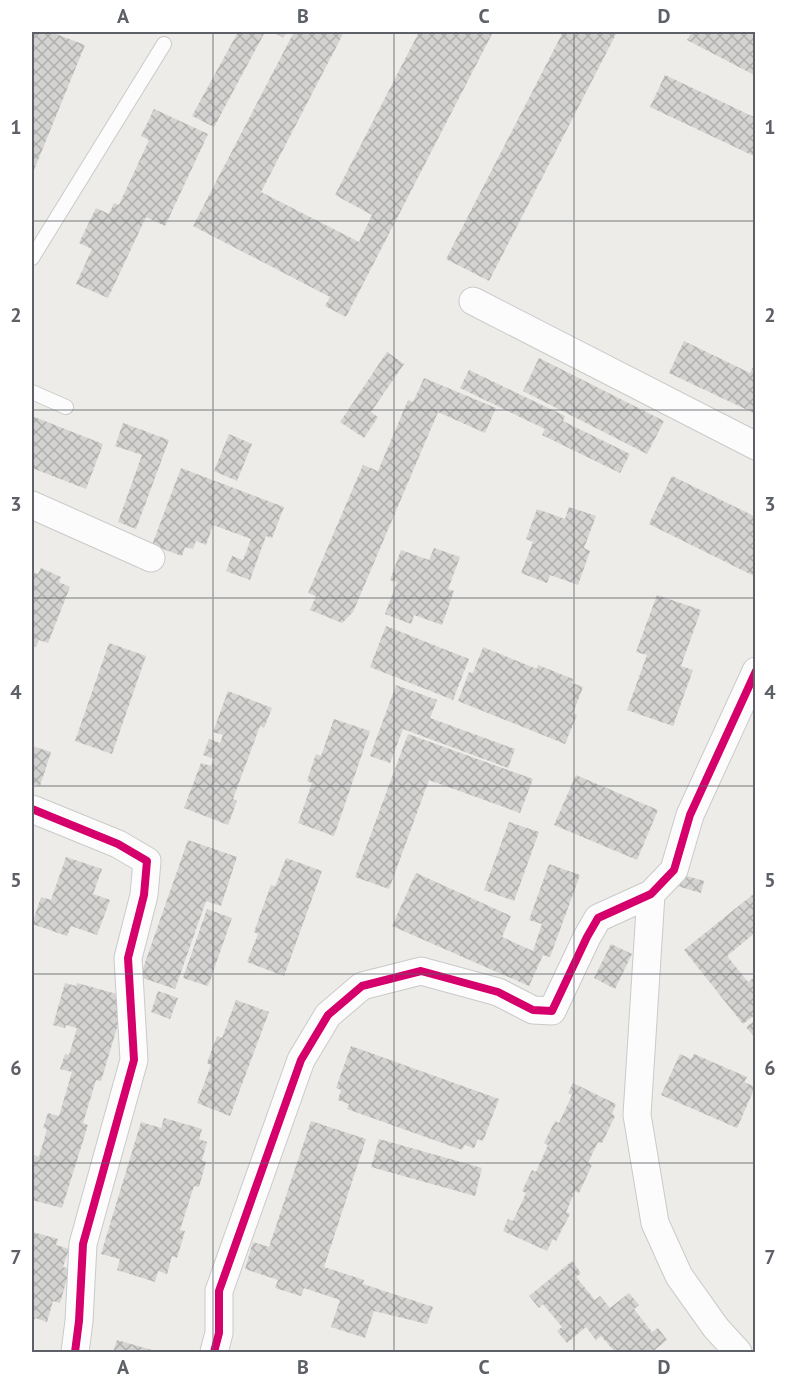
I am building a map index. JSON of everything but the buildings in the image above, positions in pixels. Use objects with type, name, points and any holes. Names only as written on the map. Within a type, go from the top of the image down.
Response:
[{"type":"street","points":[[473,301],[756,446]]},
{"type":"street","points":[[32,505],[151,558]]},
{"type":"street","points":[[214,1353],[219,1333],[219,1291],[301,1059],[328,1015],[362,986],[421,971],[498,992],[533,1010],[552,1011],[598,918],[651,894],[674,870],[690,815],[756,671]]},
{"type":"street","points":[[32,809],[118,844],[147,861],[144,895],[128,958],[135,1060],[83,1244],[75,1353]]},
{"type":"street","points":[[651,894],[638,1115],[655,1222],[679,1276],[716,1328],[738,1353]]},
{"type":"lane","points":[[32,258],[164,44]]},
{"type":"lane","points":[[32,392],[66,407]]},
{"type":"cycle path","points":[[214,1352],[219,1333],[219,1291],[301,1060],[328,1015],[362,986],[421,971],[498,992],[533,1010],[552,1011],[598,918],[651,894],[674,870],[690,815],[756,671]]},
{"type":"cycle path","points":[[32,809],[118,844],[147,861],[144,895],[128,958],[134,1060],[83,1244],[75,1352]]}]
